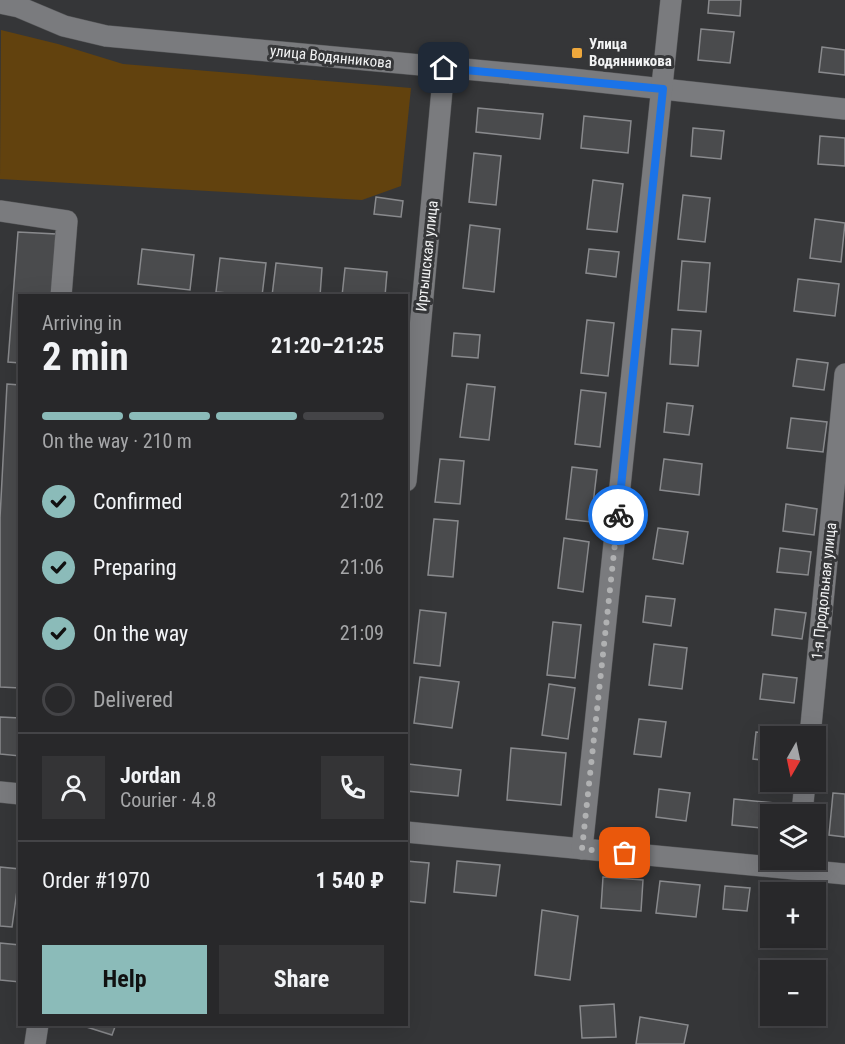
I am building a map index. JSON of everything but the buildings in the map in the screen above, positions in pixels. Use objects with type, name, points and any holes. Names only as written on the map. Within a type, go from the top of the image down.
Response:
[{"type":"street","points":[[582,849],[671,0]]},
{"type":"street","name":"улица Водянникова","points":[[0,3],[19,7],[64,26],[106,36],[663,89],[845,109]]},
{"type":"street","name":"Иртышская улица","points":[[408,466],[414,421],[413,332],[444,68]]},
{"type":"street","points":[[0,211],[67,221],[61,294]]},
{"type":"street","name":"1-я Продольная улица","points":[[811,726],[845,374]]},
{"type":"street","points":[[0,792],[18,794]]},
{"type":"street","points":[[408,831],[582,849],[760,862]]},
{"type":"street","points":[[824,870],[845,874]]},
{"type":"street","points":[[35,1044],[38,1026]]},
{"type":"shaded area","points":[[1,30],[58,44],[123,64],[411,88],[401,186],[362,200],[0,179]]},
{"type":"way so far","points":[[618,515],[582,849],[625,853]]},
{"type":"place","name":"Улица Водянникова","points":[[577,53]]},
{"type":"route","points":[[444,68],[663,89],[618,515]]}]
